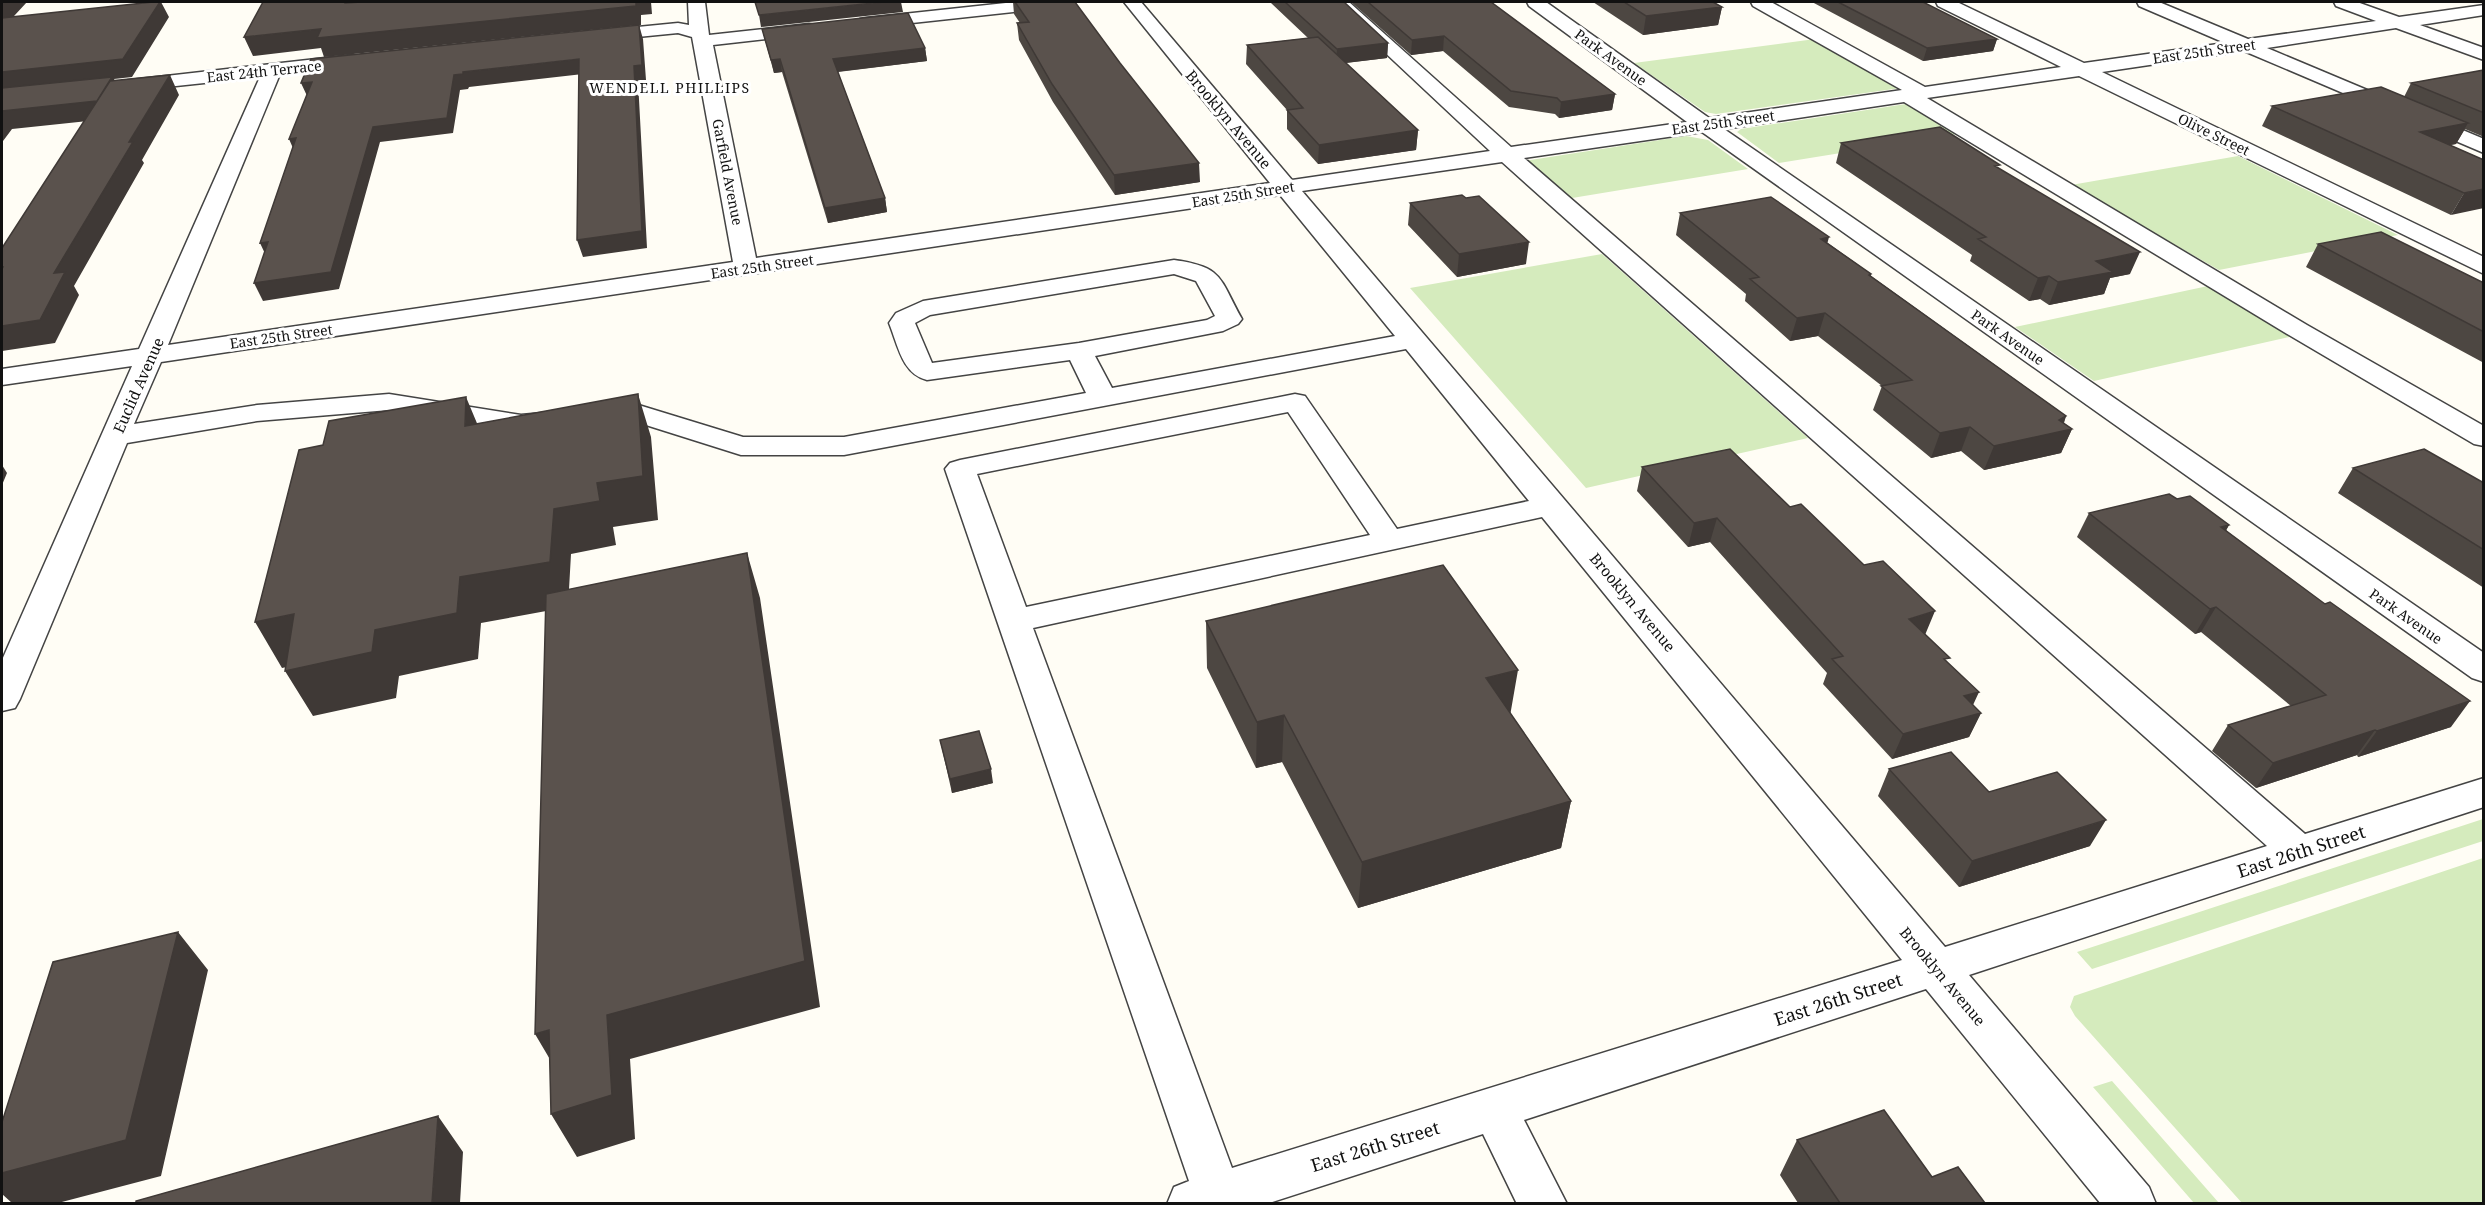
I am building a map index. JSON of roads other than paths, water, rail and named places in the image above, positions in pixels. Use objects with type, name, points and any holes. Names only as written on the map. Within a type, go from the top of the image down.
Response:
[{"type":"street","name":"Garfield Avenue","points":[[696,2],[747,268]]},
{"type":"street","points":[[845,25],[1059,2]]},
{"type":"street","name":"Brooklyn Avenue","points":[[1132,2],[2132,1203]]},
{"type":"street","points":[[1339,2],[1506,154],[2300,852]]},
{"type":"street","name":"Park Avenue","points":[[1535,2],[1704,124],[2484,670]]},
{"type":"street","points":[[1759,2],[1915,94],[2288,324],[2484,438]]},
{"type":"street","name":"Olive Street","points":[[1944,2],[2484,267]]},
{"type":"street","points":[[2145,2],[2484,147]]},
{"type":"street","points":[[2342,2],[2484,55]]},
{"type":"street","name":"East 25th Street","points":[[2,377],[2484,9]]},
{"type":"street","points":[[583,38],[678,28],[701,37],[822,28]]},
{"type":"street","name":"East 24th Terrace","points":[[105,88],[369,60]]},
{"type":"street","name":"Euclid Avenue","points":[[2,699],[273,69]]},
{"type":"street","points":[[1174,267],[1194,270],[1206,276],[1228,319],[1214,326],[1079,351],[927,372],[919,366],[902,323],[905,318],[923,309],[1174,267]]},
{"type":"street","points":[[116,435],[257,413],[389,402],[521,424],[632,411],[741,446],[844,446],[1414,340]]},
{"type":"street","points":[[1079,351],[1103,398]]},
{"type":"street","points":[[1204,1199],[1014,621],[960,469],[1295,402],[1389,541]]},
{"type":"street","points":[[1014,621],[1553,506]]},
{"type":"street","name":"East 26th Street","points":[[1204,1199],[1494,1109],[2484,792]]},
{"type":"street","points":[[1494,1109],[1543,1203]]},
{"type":"district","name":"WENDELL PHILLIPS","points":[[670,87]]}]
